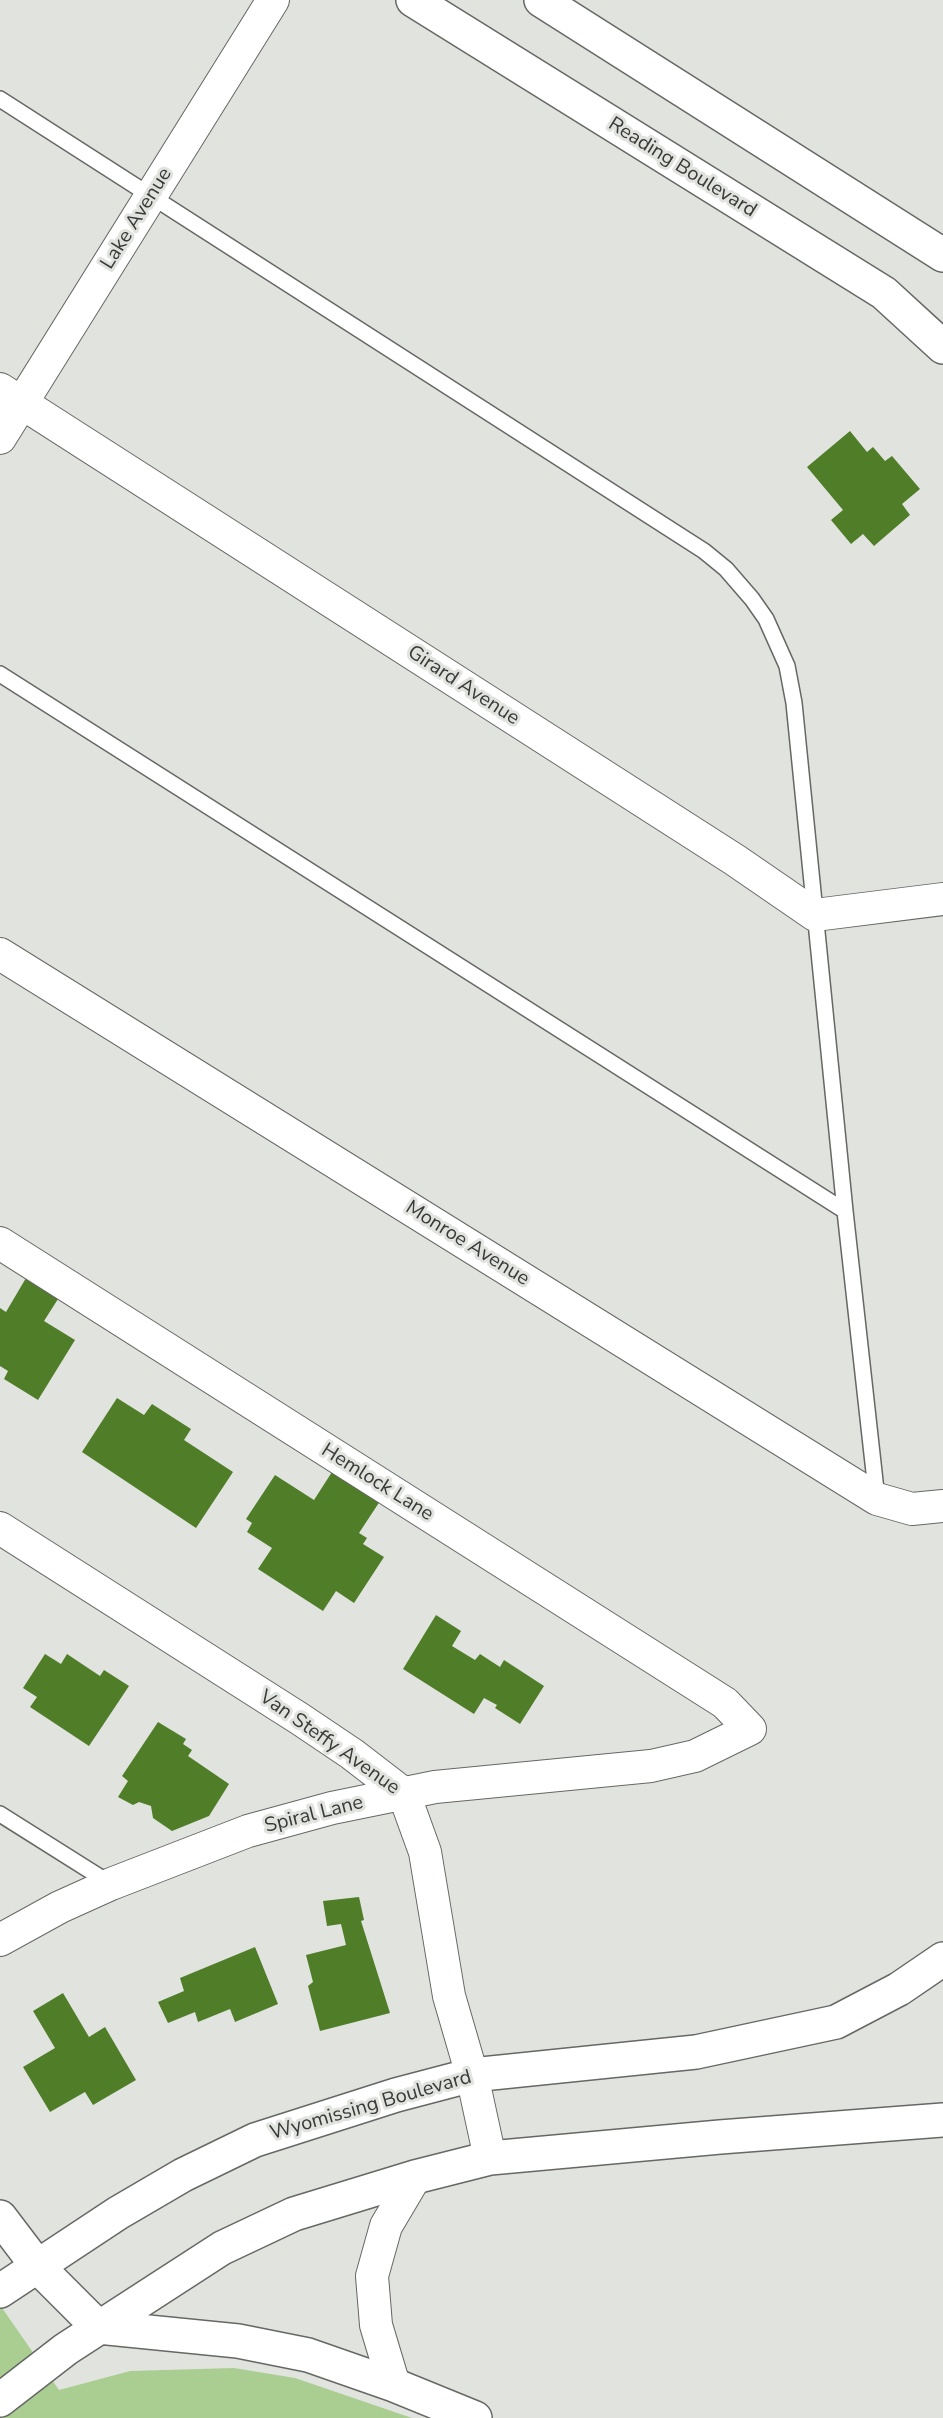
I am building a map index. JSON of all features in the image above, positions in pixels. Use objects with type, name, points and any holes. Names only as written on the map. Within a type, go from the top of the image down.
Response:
[{"type":"main road","name":"Reading Boulevard","points":[[413,0],[884,293],[943,347]]},
{"type":"main road","points":[[540,0],[943,255]]},
{"type":"main road","name":"Wyomissing Boulevard","points":[[0,2291],[118,2213],[183,2175],[255,2140],[472,2075],[696,2052],[836,2022],[899,1989],[943,1959]]},
{"type":"main road","points":[[0,2400],[98,2327],[222,2248],[294,2214],[415,2177],[490,2158],[943,2120]]},
{"type":"main road","points":[[0,2217],[38,2267],[98,2327],[249,2343],[308,2355],[394,2385],[475,2418]]},
{"type":"street","name":"Lake Avenue","points":[[0,438],[11,396],[152,195],[273,0]]},
{"type":"street","name":"Girard Avenue","points":[[11,396],[735,860],[815,915]]},
{"type":"street","points":[[815,915],[943,899]]},
{"type":"street","name":"Monroe Avenue","points":[[0,954],[877,1498],[912,1509],[943,1506]]},
{"type":"street","name":"Hemlock Lane","points":[[0,1243],[725,1703],[750,1729]]},
{"type":"street","name":"Van Steffy Avenue","points":[[0,1528],[300,1719],[404,1794],[425,1852],[449,1996],[472,2075],[490,2158]]},
{"type":"street","name":"Spiral Lane","points":[[0,1940],[60,1907],[111,1884],[248,1831],[332,1808],[435,1787],[651,1766],[694,1756],[750,1729]]},
{"type":"street","points":[[394,2385],[376,2325],[372,2276],[386,2226],[415,2177]]},
{"type":"lane","points":[[0,99],[694,544],[726,569],[766,619],[787,666],[794,703],[845,1211],[877,1498]]},
{"type":"lane","points":[[0,674],[845,1211]]},
{"type":"lane","points":[[0,1814],[111,1884]]},
{"type":"green space","points":[[0,2305],[59,2390],[130,2371],[234,2368],[295,2378],[412,2418],[0,2418]]},
{"type":"building","points":[[850,431],[867,452],[873,447],[885,461],[892,456],[920,489],[902,504],[910,515],[874,546],[863,534],[851,544],[831,520],[843,510],[807,467]]},
{"type":"building","points":[[26,1278],[58,1299],[44,1321],[75,1340],[38,1400],[4,1379],[8,1371],[0,1366],[0,1308],[6,1312]]},
{"type":"building","points":[[117,1398],[144,1415],[152,1404],[191,1429],[184,1440],[233,1472],[196,1528],[82,1452]]},
{"type":"building","points":[[339,1461],[386,1492],[359,1533],[367,1538],[363,1544],[384,1557],[354,1603],[336,1591],[323,1611],[258,1569],[272,1548],[247,1532],[252,1523],[246,1519],[275,1475],[314,1500]]},
{"type":"building","points":[[436,1615],[461,1631],[452,1646],[475,1660],[480,1654],[500,1667],[504,1660],[544,1686],[520,1724],[495,1708],[497,1705],[484,1698],[474,1714],[403,1669]]},
{"type":"building","points":[[45,1654],[61,1664],[67,1654],[100,1676],[104,1670],[129,1686],[89,1746],[30,1707],[37,1697],[23,1688]]},
{"type":"building","points":[[158,1722],[186,1739],[183,1744],[192,1750],[188,1756],[229,1784],[209,1816],[172,1831],[153,1818],[151,1806],[139,1802],[133,1805],[118,1797],[128,1781],[122,1776]]},
{"type":"building","points":[[359,1897],[364,1920],[361,1921],[390,2013],[320,2031],[308,1986],[313,1982],[306,1955],[346,1945],[341,1924],[327,1926],[323,1901]]},
{"type":"building","points":[[255,1947],[278,2004],[235,2022],[230,2009],[198,2022],[195,2012],[168,2023],[158,2002],[184,1991],[180,1978]]},
{"type":"building","points":[[63,1993],[89,2037],[105,2027],[136,2080],[93,2105],[85,2092],[50,2112],[23,2067],[55,2048],[33,2011]]}]
